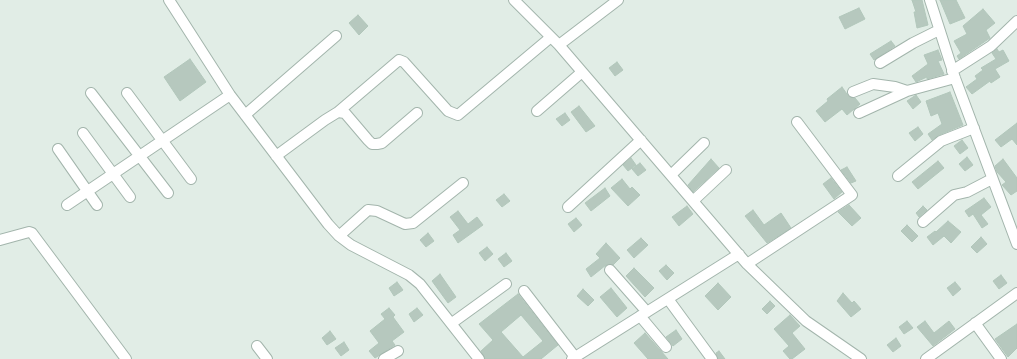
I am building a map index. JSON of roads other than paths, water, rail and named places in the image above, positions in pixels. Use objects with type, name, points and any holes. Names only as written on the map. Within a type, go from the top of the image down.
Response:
[{"type":"street","points":[[169,0],[244,115],[339,236],[351,246],[409,275],[420,284],[479,359]]},
{"type":"street","points":[[514,0],[551,37],[582,72],[747,264],[806,321],[861,359]]},
{"type":"street","points":[[559,46],[618,0]]},
{"type":"street","points":[[930,0],[954,74],[1017,244]]},
{"type":"street","points":[[859,113],[907,91],[954,74],[991,46],[1017,21]]},
{"type":"street","points":[[880,63],[913,43],[939,30]]},
{"type":"street","points":[[244,115],[336,36]]},
{"type":"street","points":[[276,156],[338,112],[399,60],[404,62],[448,111],[458,115],[551,37]]},
{"type":"street","points":[[537,111],[582,72]]},
{"type":"street","points":[[853,92],[873,84],[894,87],[907,91]]},
{"type":"street","points":[[91,93],[168,193]]},
{"type":"street","points":[[127,93],[191,179]]},
{"type":"street","points":[[67,205],[230,95]]},
{"type":"street","points":[[338,112],[344,113],[372,144],[376,144],[388,138],[418,113]]},
{"type":"street","points":[[747,264],[852,195],[797,122]]},
{"type":"street","points":[[898,176],[941,141],[974,128]]},
{"type":"street","points":[[83,133],[130,197]]},
{"type":"street","points":[[568,207],[641,140]]},
{"type":"street","points":[[671,176],[704,143]]},
{"type":"street","points":[[58,148],[97,205]]},
{"type":"street","points":[[693,201],[726,170]]},
{"type":"street","points":[[923,222],[954,195],[967,192],[992,179]]},
{"type":"street","points":[[339,236],[368,210],[377,211],[405,224],[413,223],[462,183]]},
{"type":"street","points":[[0,240],[28,232],[32,233],[126,359]]},
{"type":"street","points":[[524,291],[574,358],[738,254]]},
{"type":"street","points":[[610,270],[666,347]]},
{"type":"street","points":[[452,323],[506,284]]},
{"type":"street","points":[[926,359],[1017,293]]},
{"type":"street","points":[[668,299],[712,359]]},
{"type":"street","points":[[975,323],[1001,359]]},
{"type":"street","points":[[258,346],[267,359]]},
{"type":"street","points":[[384,359],[398,351]]}]
